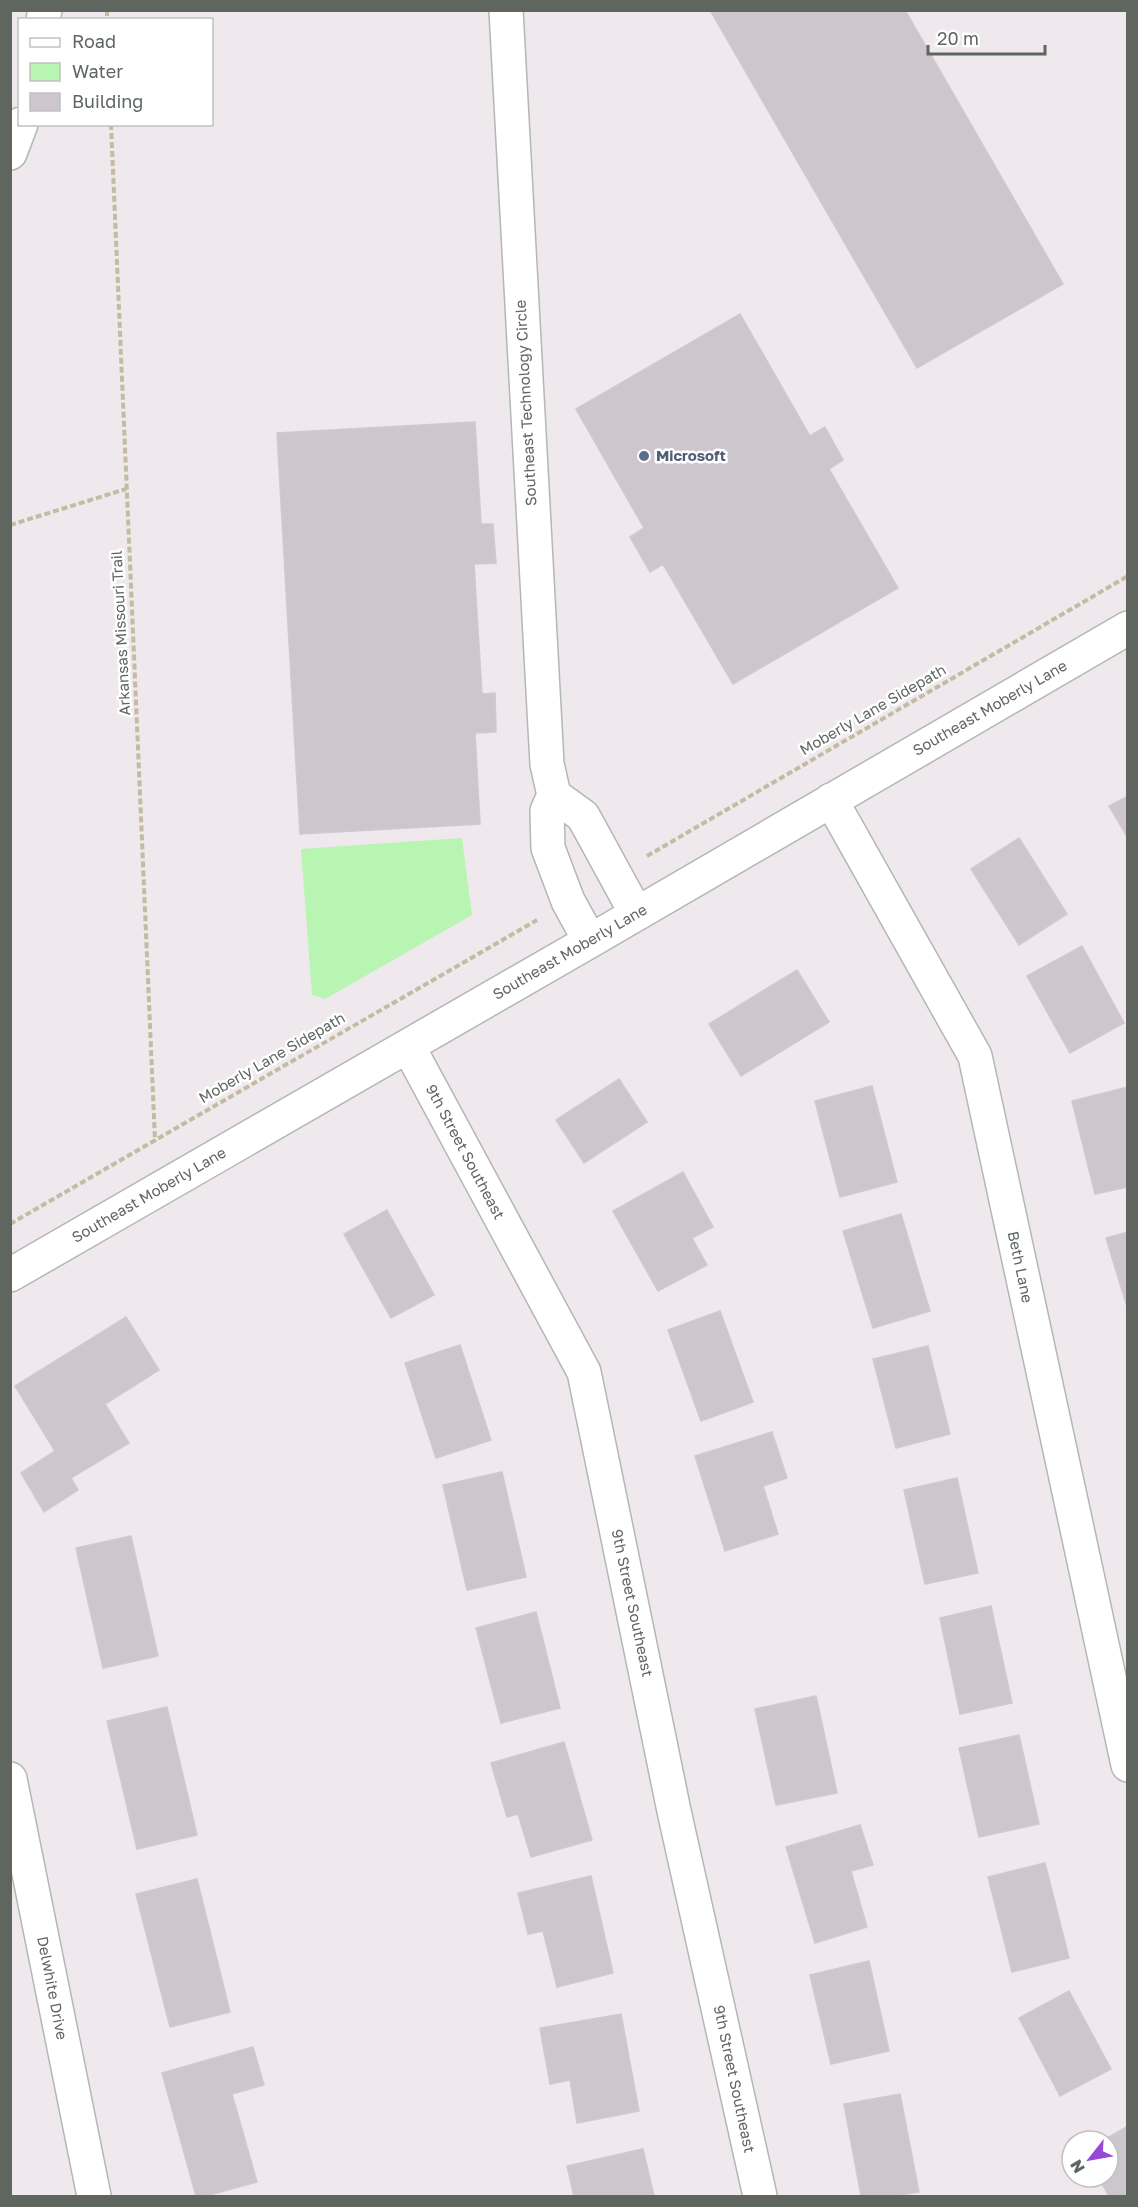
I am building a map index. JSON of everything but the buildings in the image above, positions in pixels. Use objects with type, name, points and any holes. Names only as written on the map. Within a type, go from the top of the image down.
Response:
[{"type":"street","name":"Southeast Technology Circle","points":[[506,10],[547,752],[554,795],[547,811],[548,848],[568,901],[590,941]]},
{"type":"street","points":[[10,153],[20,126]]},
{"type":"street","name":"Southeast Moberly Lane","points":[[10,1275],[1128,628]]},
{"type":"street","points":[[554,795],[584,816],[636,914]]},
{"type":"street","name":"Beth Lane","points":[[831,800],[975,1056],[1128,1765]]},
{"type":"street","name":"9th Street Southeast","points":[[408,1046],[584,1372],[674,1811],[760,2196]]},
{"type":"street","name":"Delwhite Drive","points":[[10,1779],[94,2196]]},
{"type":"path","name":"Arkansas Missouri Trail","points":[[111,126],[155,1141]]},
{"type":"path","points":[[10,525],[126,489]]},
{"type":"path","name":"Moberly Lane Sidepath","points":[[641,859],[1128,576]]},
{"type":"path","name":"Moberly Lane Sidepath","points":[[10,1224],[547,914]]},
{"type":"water","points":[[462,838],[472,915],[325,999],[312,995],[301,849]]},
{"type":"place","name":"Microsoft","points":[[644,456]]}]
